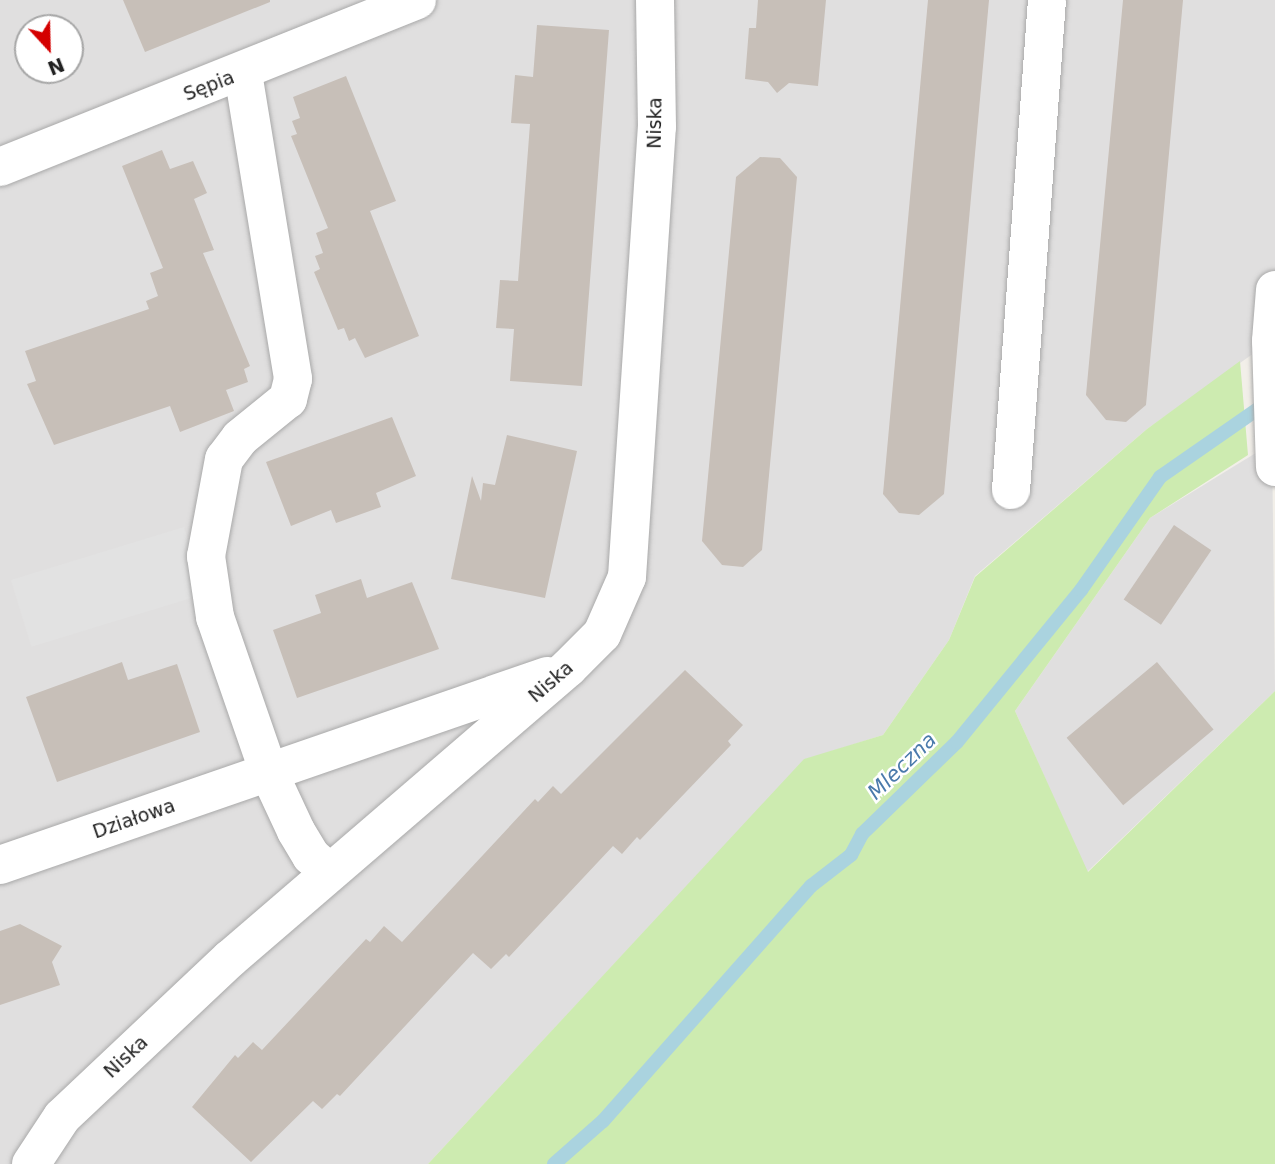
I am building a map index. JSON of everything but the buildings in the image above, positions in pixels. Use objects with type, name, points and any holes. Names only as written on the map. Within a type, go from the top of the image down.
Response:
[{"type":"street","name":"Sępia","points":[[0,167],[243,73],[416,0]]},
{"type":"street","name":"Niska","points":[[31,1164],[62,1117],[328,871],[568,668],[602,634],[627,577],[657,127],[655,0]]},
{"type":"street","points":[[1011,490],[1047,0]]},
{"type":"street","points":[[243,73],[293,379],[288,399],[240,438],[224,459],[206,556],[215,617],[269,773],[311,856],[328,871]]},
{"type":"street","points":[[1274,455],[1271,341],[1275,290]]},
{"type":"street","name":"Działowa","points":[[0,865],[568,668]]},
{"type":"shaded area","points":[[0,0],[1275,0],[1275,304],[1271,341],[1147,429],[975,576],[949,640],[883,735],[804,760],[428,1164],[0,1164]]},
{"type":"shaded area","points":[[1272,443],[1275,691],[1087,872],[1015,711],[1150,518]]},
{"type":"shaded area","points":[[184,527],[204,594],[31,647],[11,580]]},
{"type":"green space","points":[[1240,361],[1248,455],[1150,518],[1015,711],[1088,872],[1275,691],[1275,1164],[428,1164],[804,759],[883,735],[949,640],[975,577],[1147,429]]},
{"type":"waterway","name":"Mleczna","points":[[554,1164],[603,1121],[811,886],[851,855],[862,834],[957,742],[1081,590],[1160,477],[1268,402]]}]
